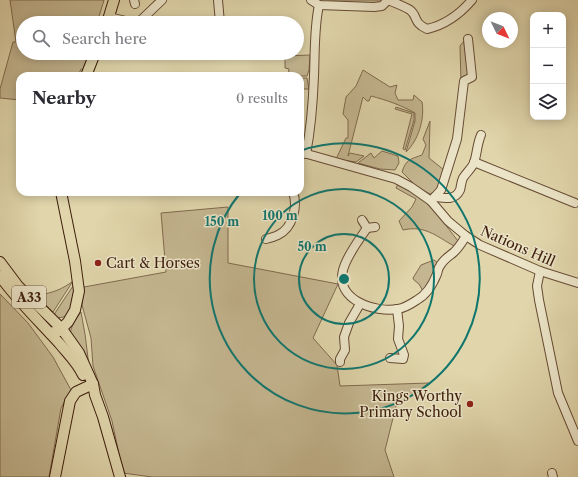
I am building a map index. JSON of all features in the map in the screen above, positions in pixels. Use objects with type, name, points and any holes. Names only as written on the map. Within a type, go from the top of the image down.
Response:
[{"type":"main road","points":[[109,16],[114,0]]},
{"type":"main road","points":[[88,72],[93,60]]},
{"type":"main road","points":[[50,332],[59,332],[68,322],[75,310],[79,291],[63,196]]},
{"type":"main road","name":"A33","points":[[0,262],[18,286],[62,329],[79,353],[103,416],[120,477]]},
{"type":"main road","name":"A33","points":[[0,276],[10,291],[70,355],[91,385]]},
{"type":"main road","points":[[62,329],[63,338],[70,355]]},
{"type":"main road","points":[[55,477],[70,401],[76,392],[91,385]]},
{"type":"street","points":[[145,16],[162,0]]},
{"type":"street","points":[[218,0],[219,16]]},
{"type":"street","points":[[311,0],[319,5],[374,7],[382,6],[388,0],[409,10],[414,14],[418,24],[427,29],[439,26],[453,18],[472,0]]},
{"type":"street","points":[[304,150],[310,134],[316,18],[319,5]]},
{"type":"street","points":[[433,199],[441,190],[457,139],[464,81],[472,77],[468,39]]},
{"type":"street","points":[[433,199],[456,196],[459,192],[463,178],[474,162],[481,135]]},
{"type":"street","name":"Nations Hill","points":[[304,153],[396,179],[433,199],[448,221],[480,245],[540,271],[578,283]]},
{"type":"street","points":[[474,162],[575,203]]},
{"type":"street","points":[[266,239],[280,235],[288,226],[293,216],[296,203],[294,196]]},
{"type":"street","points":[[362,220],[371,227],[358,241],[343,271],[343,283],[348,294],[360,304],[376,308],[397,309],[406,307],[419,299],[428,291],[437,276],[439,266],[459,247],[466,236]]},
{"type":"street","points":[[280,235],[286,242]]},
{"type":"street","points":[[540,271],[537,286],[539,300],[558,393],[578,441]]},
{"type":"street","points":[[340,362],[345,350],[344,336],[349,323],[360,304]]},
{"type":"street","points":[[390,358],[403,359],[404,355],[398,339],[399,326],[397,309]]},
{"type":"shaded area","points":[[10,0],[104,0],[99,16],[16,16],[16,42]]},
{"type":"shaded area","points":[[315,0],[384,0],[377,4],[320,2]]},
{"type":"shaded area","points":[[464,41],[470,77],[461,82],[460,46]]},
{"type":"shaded area","points":[[13,42],[16,42],[16,60],[88,60],[84,70],[81,69],[80,72],[16,72],[16,100],[0,98],[0,89]]},
{"type":"shaded area","points":[[304,55],[310,55],[307,76],[304,76],[304,72],[289,72],[289,69],[285,68],[285,60],[304,60]]},
{"type":"shaded area","points":[[363,70],[390,87],[397,85],[395,93],[398,100],[413,100],[414,95],[422,102],[423,109],[420,129],[414,142],[406,152],[415,121],[415,113],[382,99],[371,96],[369,101],[367,101],[363,97],[348,156],[350,153],[364,156],[356,162],[336,159],[346,138],[348,138],[348,120],[343,114],[346,97],[356,86]]},
{"type":"shaded area","points":[[304,78],[307,78],[309,89],[304,89]]},
{"type":"shaded area","points":[[396,107],[414,113],[414,120],[405,150],[403,149],[412,114],[395,109]]},
{"type":"shaded area","points":[[430,121],[429,158],[444,170],[439,189],[430,194],[416,186],[402,172],[407,162],[422,155],[426,145],[423,139]]},
{"type":"shaded area","points":[[382,151],[398,156],[399,163],[395,170],[380,169],[358,163],[371,153],[374,158]]},
{"type":"shaded area","points":[[399,182],[430,205],[458,241],[454,246],[436,235],[424,230],[403,230],[399,221],[412,207],[416,199],[396,188]]},
{"type":"shaded area","points":[[228,207],[228,263],[338,284],[313,338],[337,365],[340,386],[429,383],[396,406],[385,450],[394,477],[152,477],[123,473],[112,421],[93,366],[91,338],[82,305],[84,287],[166,272],[161,213]]},
{"type":"shaded area","points":[[434,260],[438,263],[432,277],[423,291],[413,278],[421,265]]},
{"type":"shaded area","points":[[73,281],[53,312],[31,290],[33,289],[39,295],[44,294],[53,292]]},
{"type":"shaded area","points":[[75,283],[73,301],[68,312],[65,316],[60,318],[54,316],[55,313]]},
{"type":"shaded area","points":[[0,294],[28,323],[53,357],[71,390],[61,408],[49,477],[0,477]]},
{"type":"shaded area","points":[[81,312],[89,366],[70,336],[72,326]]},
{"type":"place","name":"Cart & Horses","points":[[98,263]]},
{"type":"place","name":"Kings Worthy Primary School","points":[[470,404]]}]
